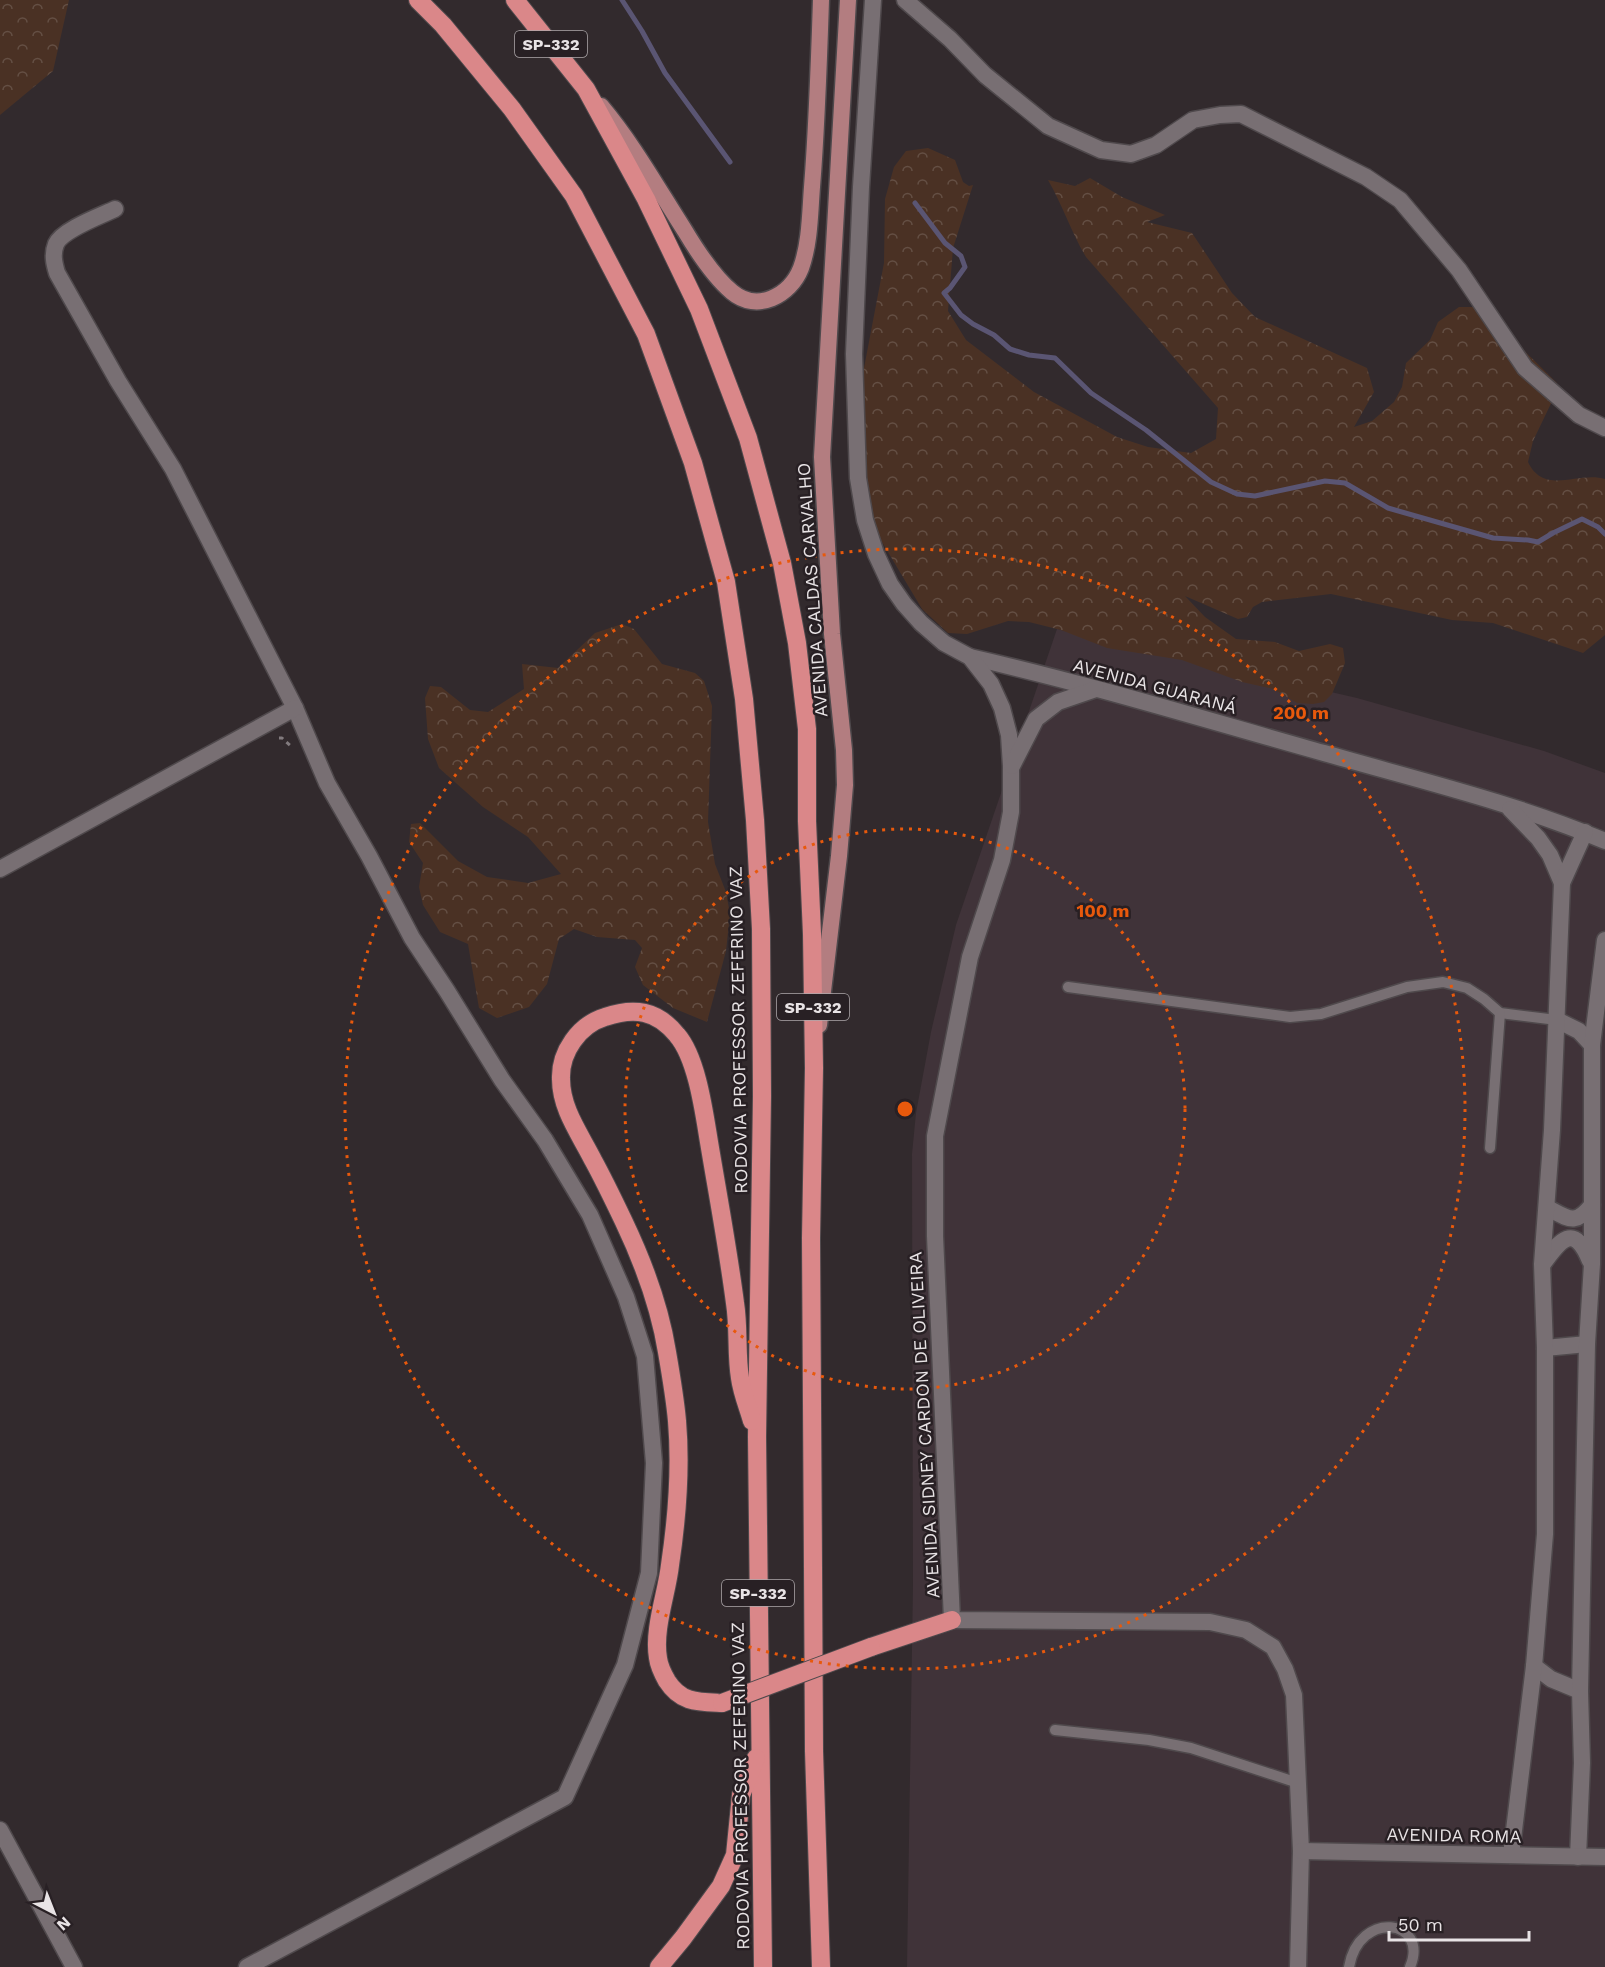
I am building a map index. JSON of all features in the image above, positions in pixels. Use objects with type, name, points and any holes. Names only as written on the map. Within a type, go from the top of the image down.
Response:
[{"type":"highway","name":"RODOVIA PROFESSOR ZEFERINO VAZ","points":[[418,0],[443,24],[512,109],[574,196],[646,334],[693,463],[726,582],[744,699],[755,820],[761,929],[762,1096],[757,1437],[763,1967]]},
{"type":"highway","name":"SP-332","points":[[515,0],[586,89],[646,199],[699,309],[748,438],[782,564],[797,643],[807,729],[807,821],[812,934],[814,1751],[821,1967]]},
{"type":"highway","points":[[757,1437],[740,1380],[736,1307],[705,1118],[692,1061],[678,1036],[658,1017],[639,1010],[597,1019],[582,1029],[571,1045],[562,1062],[561,1080],[563,1098],[571,1119],[626,1225],[647,1279],[669,1362],[677,1421],[678,1466],[676,1510],[670,1567],[660,1622],[658,1658],[670,1685],[680,1696],[696,1702],[722,1703],[871,1647],[952,1620]]},
{"type":"highway","points":[[658,1967],[683,1938],[721,1886],[735,1855],[741,1795],[760,1748]]},
{"type":"main road","points":[[586,89],[620,128],[700,255],[731,291],[742,299],[754,302],[772,300],[788,289],[801,269],[807,246],[817,133],[821,0]]},
{"type":"main road","name":"AVENIDA CALDAS CARVALHO","points":[[814,1068],[837,876],[845,785],[844,750],[832,634],[822,458],[848,0]]},
{"type":"street","points":[[873,0],[861,187],[854,354],[858,478],[865,520],[876,554],[890,584],[921,623],[944,643],[970,657]]},
{"type":"street","points":[[905,0],[950,39],[985,75],[1048,126],[1101,150],[1131,154],[1156,145],[1193,120],[1220,114],[1241,114],[1366,177],[1400,200],[1460,270],[1525,368],[1580,415],[1605,428]]},
{"type":"street","points":[[115,209],[66,233],[57,241],[53,256],[57,273],[118,381],[173,469],[295,708],[327,783],[412,938],[502,1080],[545,1140],[590,1215],[626,1297],[645,1356],[654,1463],[649,1573],[625,1665],[565,1797],[247,1967]]},
{"type":"street","name":"AVENIDA GUARANÁ","points":[[970,657],[1096,689],[1508,806],[1605,841]]},
{"type":"street","name":"AVENIDA SIDNEY CARDON DE OLIVEIRA","points":[[970,657],[991,684],[1002,708],[1009,735],[1011,812],[1002,860],[970,957],[935,1136],[934,1236],[952,1620],[1210,1622],[1246,1630],[1273,1647],[1285,1669],[1294,1695],[1301,1851],[1298,1967]]},
{"type":"street","name":"AVENIDA SIDNEY CARDON DE OLIVEIRA","points":[[1011,766],[1036,719],[1058,702],[1096,689]]},
{"type":"street","points":[[0,869],[295,708]]},
{"type":"street","points":[[1508,806],[1538,838],[1550,855],[1562,883]]},
{"type":"street","points":[[1511,1855],[1534,1666],[1545,1534],[1545,1348],[1542,1264],[1548,1208],[1562,883],[1585,832]]},
{"type":"street","points":[[1578,1857],[1582,1763],[1580,1691],[1587,1344],[1592,1264],[1592,1045],[1605,940]]},
{"type":"street","points":[[1557,1020],[1579,1030],[1592,1045]]},
{"type":"street","points":[[1548,1208],[1571,1219],[1578,1219],[1592,1205]]},
{"type":"street","points":[[1542,1264],[1564,1239],[1572,1239],[1585,1248],[1592,1264]]},
{"type":"street","points":[[1545,1348],[1587,1344]]},
{"type":"street","points":[[1534,1666],[1551,1679],[1580,1691]]},
{"type":"street","points":[[0,1830],[74,1967]]},
{"type":"street","name":"AVENIDA ROMA","points":[[1301,1851],[1605,1857]]},
{"type":"lane","points":[[1068,987],[1290,1017],[1321,1014],[1407,987],[1443,982],[1467,988],[1484,999],[1500,1014],[1557,1020]]},
{"type":"lane","points":[[1490,1148],[1500,1014]]},
{"type":"lane","points":[[1055,1730],[1149,1740],[1191,1748],[1298,1783]]},
{"type":"lane","points":[[1349,1967],[1351,1953],[1362,1938],[1380,1927],[1398,1928],[1411,1939],[1415,1953],[1410,1967]]},
{"type":"path","points":[[274,738],[282,738],[297,753]]},
{"type":"shaded area","points":[[1057,629],[1357,698],[1544,751],[1605,773],[1605,1967],[907,1967],[913,1585],[912,1154],[916,1113],[931,1032],[956,925]]},
{"type":"green space","points":[[0,0],[69,0],[53,71],[0,115]]},
{"type":"green space","points":[[928,148],[955,160],[963,182],[969,186],[973,185],[953,248],[948,311],[966,340],[1034,392],[1117,437],[1148,447],[1191,453],[1216,439],[1218,408],[1086,257],[1048,180],[1075,186],[1090,178],[1122,197],[1165,215],[1147,222],[1192,233],[1232,293],[1255,317],[1367,368],[1374,392],[1354,427],[1372,421],[1394,402],[1402,387],[1406,363],[1430,340],[1438,322],[1459,307],[1480,307],[1557,383],[1556,393],[1533,441],[1528,462],[1535,472],[1543,478],[1552,480],[1595,477],[1605,479],[1605,635],[1583,653],[1493,623],[1452,620],[1331,594],[1262,602],[1253,607],[1247,617],[1238,619],[1185,596],[1205,617],[1236,639],[1275,642],[1299,651],[1330,644],[1343,648],[1345,663],[1332,694],[1324,702],[1313,704],[1297,703],[1273,689],[1242,682],[1182,660],[1107,648],[1061,630],[1029,622],[1008,621],[967,634],[948,633],[922,609],[879,537],[871,513],[860,389],[884,263],[885,199],[894,167],[906,151]]},
{"type":"green space","points":[[622,624],[634,629],[662,664],[695,673],[704,681],[712,706],[708,822],[715,864],[726,892],[730,914],[726,951],[707,1022],[673,1008],[643,985],[635,967],[642,948],[635,940],[597,937],[574,929],[559,939],[547,984],[529,1007],[497,1018],[479,1008],[468,944],[440,932],[423,905],[419,887],[423,863],[409,842],[411,824],[420,823],[458,861],[487,877],[528,883],[561,874],[528,837],[483,807],[439,768],[428,739],[425,698],[430,686],[441,687],[470,710],[488,712],[524,689],[522,664],[558,668],[595,633]]},
{"type":"waterway","points":[[622,0],[665,73],[730,162]]},
{"type":"waterway","points":[[915,203],[945,243],[961,256],[965,267],[944,293],[961,315],[994,335],[1010,349],[1029,355],[1055,358],[1091,393],[1146,430],[1211,482],[1237,494],[1255,496],[1325,481],[1345,483],[1388,508],[1493,538],[1538,542],[1582,519],[1598,527],[1605,534]]}]
